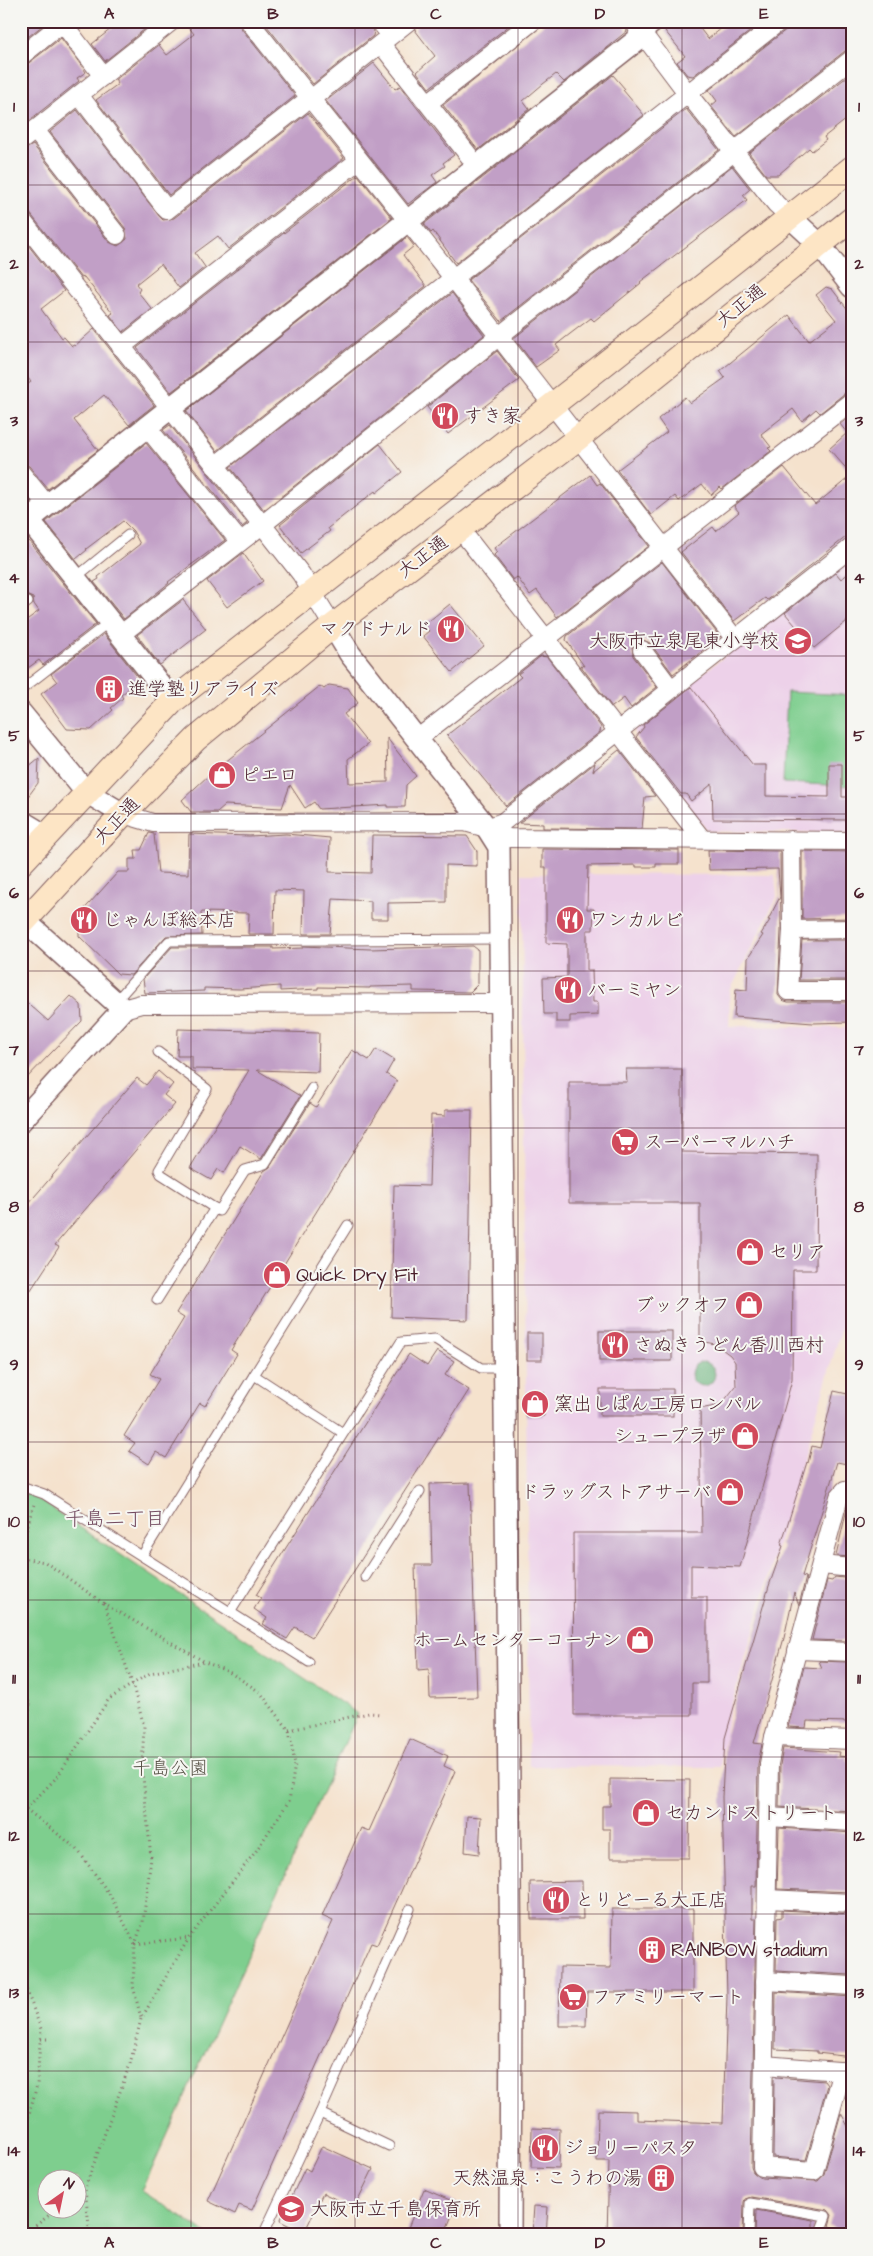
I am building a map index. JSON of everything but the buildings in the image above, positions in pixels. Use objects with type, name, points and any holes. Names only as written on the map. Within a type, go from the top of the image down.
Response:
[{"type":"main road","name":"大正通","points":[[21,863],[173,701],[852,168]]},
{"type":"main road","name":"大正通","points":[[23,923],[123,814],[196,739],[333,626],[577,439],[852,218]]},
{"type":"street","points":[[21,141],[172,21]]},
{"type":"street","points":[[249,21],[408,220],[577,439],[735,639]]},
{"type":"street","points":[[80,95],[167,210],[409,21]]},
{"type":"street","points":[[428,103],[533,21]]},
{"type":"street","points":[[215,466],[780,21]]},
{"type":"street","points":[[21,56],[63,22],[103,76]]},
{"type":"street","points":[[643,25],[688,94],[776,204],[818,244],[852,287]]},
{"type":"street","points":[[173,701],[75,578],[25,523],[637,40],[643,25]]},
{"type":"street","points":[[384,41],[428,103],[477,166]]},
{"type":"street","points":[[114,628],[240,542],[852,59]]},
{"type":"street","points":[[35,130],[117,235]]},
{"type":"street","points":[[121,347],[360,160]]},
{"type":"street","points":[[21,218],[301,574],[350,654],[487,828],[499,847],[512,2012],[510,2235]]},
{"type":"street","points":[[416,739],[852,401]]},
{"type":"street","points":[[146,426],[240,542]]},
{"type":"street","points":[[21,473],[47,505]]},
{"type":"street","points":[[460,528],[702,840]]},
{"type":"street","points":[[487,828],[503,822],[852,547]]},
{"type":"street","points":[[642,650],[671,689]]},
{"type":"street","points":[[21,713],[86,792],[123,814],[153,823],[465,822],[487,828],[508,838],[852,841]]},
{"type":"street","points":[[21,821],[46,836]]},
{"type":"street","points":[[791,840],[792,930],[788,991],[852,990]]},
{"type":"street","points":[[23,923],[119,1006]]},
{"type":"street","points":[[792,930],[852,929]]},
{"type":"street","points":[[21,1121],[119,1006],[141,1004],[500,1003]]},
{"type":"street","points":[[764,2065],[847,2072],[814,2171],[762,2167],[769,1764],[774,1737],[839,1498],[844,1490],[852,1489]]},
{"type":"street","points":[[821,1565],[852,1568]]},
{"type":"street","points":[[797,1650],[852,1652]]},
{"type":"street","points":[[774,1737],[852,1740]]},
{"type":"street","points":[[768,1817],[852,1822]]},
{"type":"street","points":[[767,1899],[852,1903]]},
{"type":"street","points":[[765,1981],[852,1986]]},
{"type":"lane","points":[[374,21],[384,41]]},
{"type":"lane","points":[[75,578],[128,535]]},
{"type":"lane","points":[[21,690],[114,628]]},
{"type":"lane","points":[[119,1006],[170,941],[500,939]]},
{"type":"lane","points":[[158,1052],[207,1089],[159,1170],[161,1174],[219,1211],[245,1170],[265,1164],[312,1088]]},
{"type":"lane","points":[[157,1300],[215,1208]]},
{"type":"lane","points":[[143,1554],[348,1225]]},
{"type":"lane","points":[[231,1612],[401,1342],[435,1339],[481,1368],[504,1368]]},
{"type":"lane","points":[[254,1375],[344,1433]]},
{"type":"lane","points":[[21,1486],[38,1492],[143,1554],[309,1662]]},
{"type":"lane","points":[[364,1577],[420,1491]]},
{"type":"lane","points":[[263,2235],[320,2113],[410,1909]]},
{"type":"lane","points":[[320,2113],[389,2146]]},
{"type":"lane","points":[[749,2235],[750,2203],[826,2216],[819,2235]]},
{"type":"path","points":[[21,1549],[38,1492]]},
{"type":"path","points":[[21,1558],[45,1562],[103,1603],[205,1662],[229,1672],[260,1692],[289,1730],[295,1764],[289,1801],[256,1851],[189,1938],[141,2019],[130,2064],[88,2180]]},
{"type":"path","points":[[21,1566],[24,1577],[21,1621]]},
{"type":"path","points":[[103,1603],[132,1683],[144,1726],[142,1766],[151,1858],[143,1922],[135,1944],[133,1986],[141,2019]]},
{"type":"path","points":[[26,1809],[57,1777],[109,1699],[150,1673],[205,1662]]},
{"type":"path","points":[[21,1696],[30,1703]]},
{"type":"path","points":[[21,1713],[30,1703]]},
{"type":"path","points":[[21,1749],[25,1743],[30,1703]]},
{"type":"path","points":[[289,1730],[369,1713],[381,1714]]},
{"type":"path","points":[[21,1808],[26,1809],[77,1849],[110,1895],[135,1944]]},
{"type":"path","points":[[135,1944],[189,1938]]},
{"type":"path","points":[[21,1982],[25,1986],[41,2029],[37,2085],[21,2144]]},
{"type":"path","points":[[41,2039],[48,2039]]},
{"type":"path","points":[[88,2216],[90,2235]]},
{"type":"path","points":[[24,2235],[45,2218]]},
{"type":"shaded area","name":"大阪市立泉尾東小学校","points":[[852,556],[852,833],[708,831],[635,737],[635,727]]},
{"type":"shaded area","points":[[522,874],[775,875],[777,897],[730,991],[729,1026],[852,1028],[852,1292],[728,1717],[720,1767],[529,1766]]},
{"type":"green space","points":[[787,692],[852,695],[852,786],[783,783]]},
{"type":"green space","points":[[703,1362],[711,1366],[715,1374],[711,1382],[703,1386],[695,1382],[691,1374],[695,1366]]},
{"type":"green space","name":"千島公園","points":[[23,1489],[358,1714],[142,2191],[209,2235],[21,2235]]},
{"type":"place","name":"すき家","points":[[445,416]]},
{"type":"place","name":"マクドナルド","points":[[451,629]]},
{"type":"place","name":"大阪市立泉尾東小学校","points":[[798,641]]},
{"type":"place","name":"進学塾リアライズ","points":[[109,689]]},
{"type":"place","name":"ピエロ","points":[[222,775]]},
{"type":"place","name":"じゃんぼ総本店","points":[[84,920]]},
{"type":"place","name":"ワンカルビ","points":[[570,920]]},
{"type":"place","name":"バーミヤン","points":[[568,990]]},
{"type":"place","name":"スーパーマルハチ","points":[[625,1142]]},
{"type":"place","name":"セリア","points":[[750,1252]]},
{"type":"place","name":"Quick Dry Fit","points":[[277,1275]]},
{"type":"place","name":"ブックオフ","points":[[749,1305]]},
{"type":"place","name":"さぬきうどん香川西村","points":[[615,1345]]},
{"type":"place","name":"窯出しぱん工房ロンパル","points":[[535,1404]]},
{"type":"place","name":"シュープラザ","points":[[745,1436]]},
{"type":"place","name":"ドラッグストアサーバ","points":[[730,1492]]},
{"type":"place","name":"ホームセンターコーナン","points":[[640,1640]]},
{"type":"place","name":"セカンドストリート","points":[[646,1813]]},
{"type":"place","name":"とりどーる大正店","points":[[556,1900]]},
{"type":"place","name":"RAINBOW stadium","points":[[652,1950]]},
{"type":"place","name":"ファミリーマート","points":[[573,1997]]},
{"type":"place","name":"ジョリーパスタ","points":[[545,2148]]},
{"type":"place","name":"天然温泉：こうわの湯","points":[[661,2178]]},
{"type":"place","name":"大阪市立千島保育所","points":[[291,2209]]},
{"type":"district","name":"千島二丁目","points":[[115,1519]]}]
